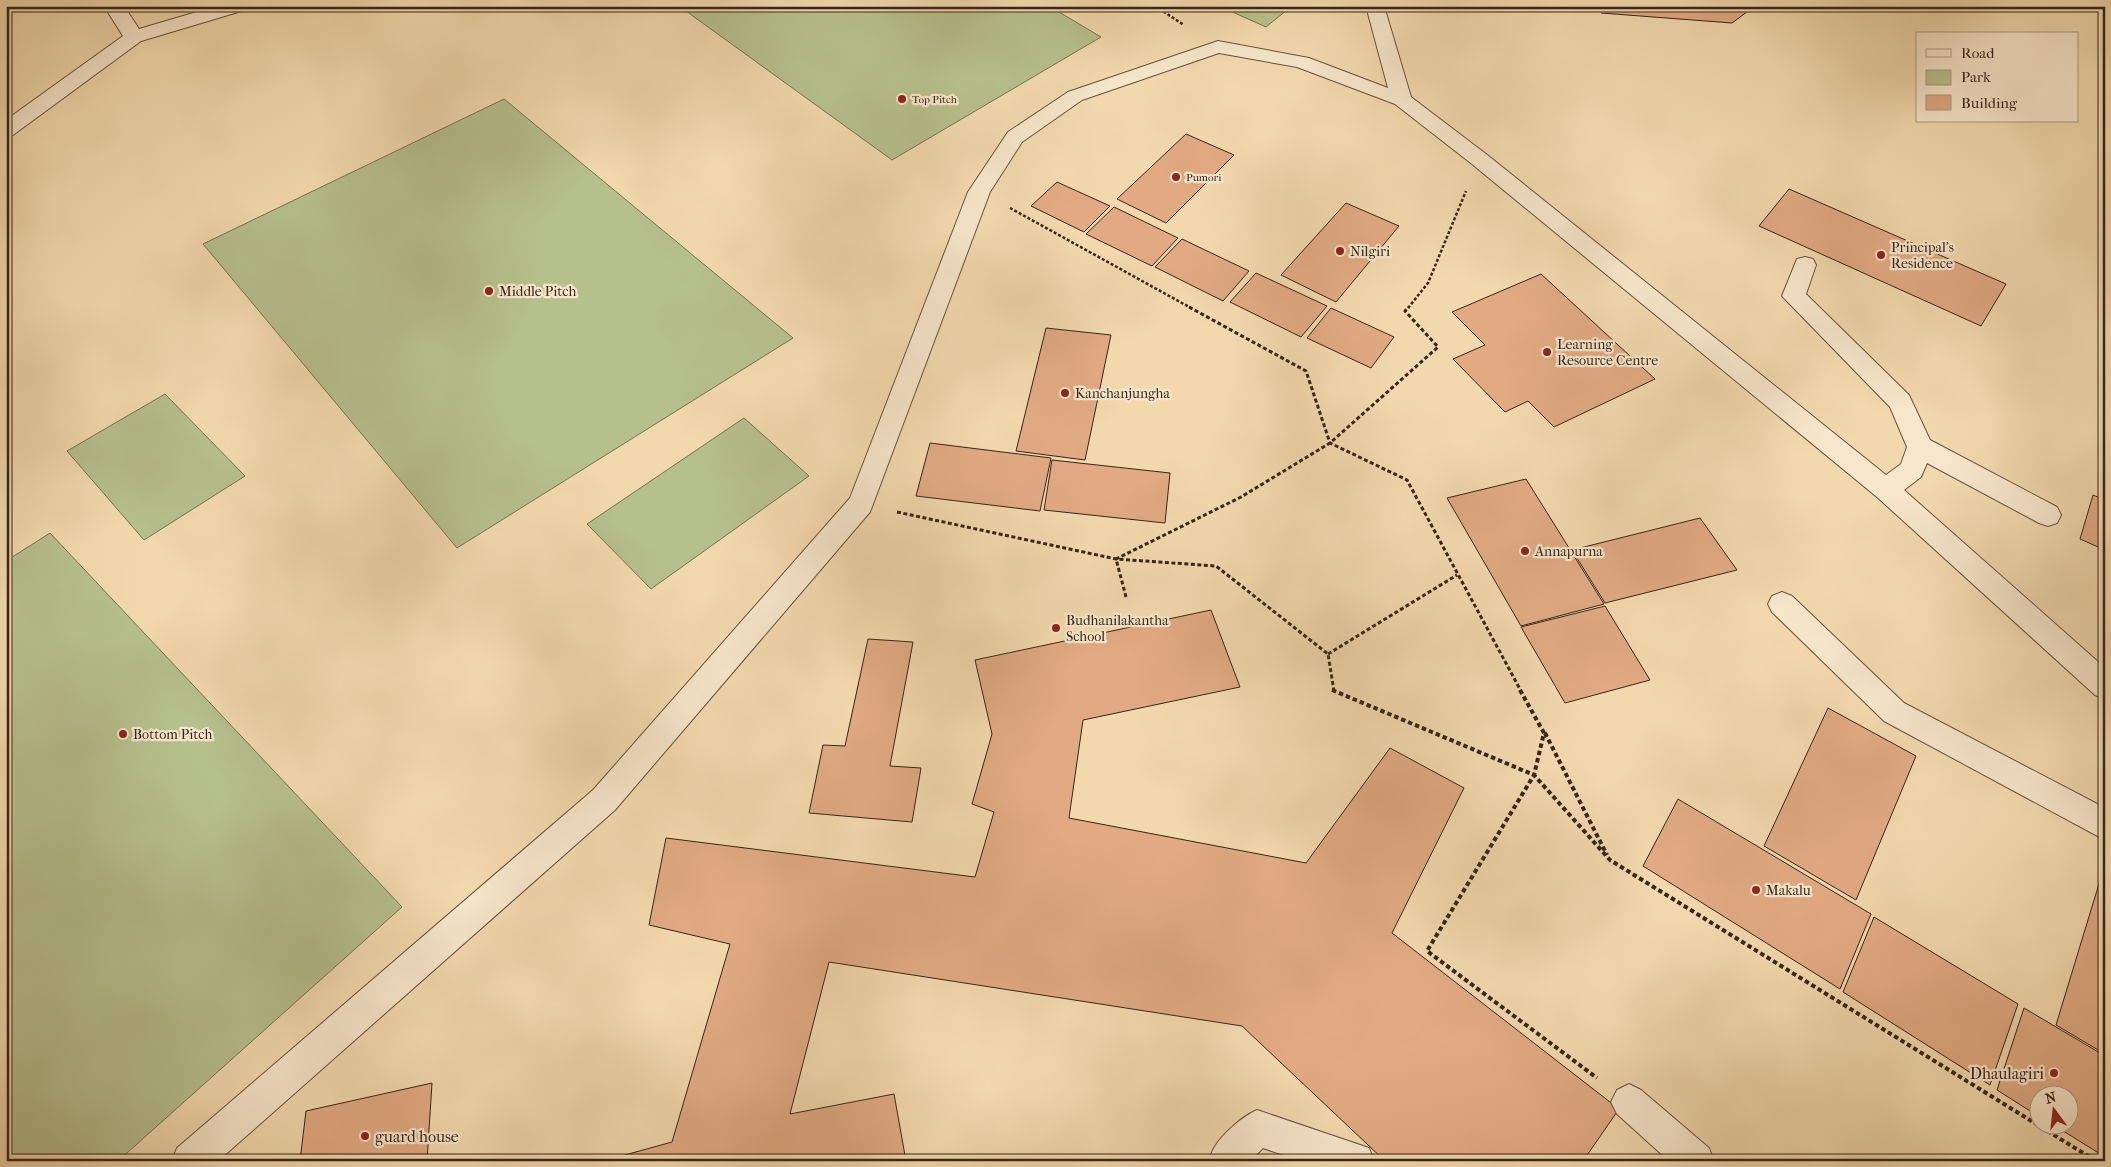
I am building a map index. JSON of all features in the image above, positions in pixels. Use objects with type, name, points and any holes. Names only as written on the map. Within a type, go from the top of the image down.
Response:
[{"type":"street","points":[[113,6],[119,12],[134,37]]},
{"type":"street","points":[[6,130],[134,37],[238,6]]},
{"type":"street","points":[[1375,6],[1402,100]]},
{"type":"street","points":[[190,1161],[604,800],[861,504],[979,192],[1015,137],[1075,96],[1218,47],[1302,62],[1402,100],[1479,159],[1886,490],[2105,686]]},
{"type":"street","points":[[1804,265],[1794,296],[1900,402],[1920,447],[2048,515]]},
{"type":"street","points":[[1886,490],[1912,470],[1920,447]]},
{"type":"street","points":[[1782,604],[1894,712],[2105,825]]},
{"type":"street","points":[[1629,1102],[1696,1161]]},
{"type":"street","points":[[1228,1161],[1227,1159],[1257,1128],[1356,1161]]},
{"type":"path","points":[[1116,559],[1241,497],[1330,443],[1438,346],[1405,311],[1428,283],[1479,159]]},
{"type":"path","points":[[979,192],[1306,371],[1330,443],[1407,480],[1544,733],[1610,860]]},
{"type":"path","points":[[861,504],[1116,559],[1216,566],[1328,654],[1332,690],[1534,775],[1610,860],[2096,1161]]},
{"type":"path","points":[[1116,559],[1126,597]]},
{"type":"path","points":[[1328,654],[1457,575]]},
{"type":"path","points":[[1544,733],[1534,775],[1427,951],[1629,1102]]},
{"type":"green space","name":"Top Pitch","points":[[679,6],[1049,6],[1101,37],[892,160]]},
{"type":"green space","points":[[1219,6],[1292,6],[1266,27]]},
{"type":"green space","name":"Middle Pitch","points":[[504,99],[793,338],[457,548],[203,244]]},
{"type":"green space","points":[[165,394],[245,476],[144,540],[67,451]]},
{"type":"green space","points":[[744,418],[809,476],[651,589],[587,524]]},
{"type":"green space","name":"Bottom Pitch","points":[[50,533],[402,907],[118,1161],[6,1161],[6,561]]},
{"type":"building","points":[[1598,6],[1755,6],[1732,23],[1601,13]]},
{"type":"building","name":"Pumori","points":[[1186,134],[1234,155],[1166,223],[1117,199]]},
{"type":"building","points":[[1057,182],[1110,206],[1084,232],[1031,206]]},
{"type":"building","name":"Principal's Residence","points":[[1789,189],[2006,284],[1981,326],[1759,226]]},
{"type":"building","name":"Nilgiri","points":[[1346,203],[1399,226],[1336,302],[1281,275]]},
{"type":"building","points":[[1114,207],[1178,238],[1152,266],[1086,234]]},
{"type":"building","points":[[1182,239],[1249,271],[1223,301],[1155,267]]},
{"type":"building","points":[[1256,273],[1327,306],[1301,337],[1230,302]]},
{"type":"building","name":"Learning Resource Centre","points":[[1541,274],[1655,379],[1554,427],[1528,401],[1505,412],[1453,359],[1485,345],[1452,312]]},
{"type":"building","points":[[1331,308],[1394,337],[1371,368],[1307,338]]},
{"type":"building","name":"Kanchanjungha","points":[[1046,328],[1111,335],[1085,460],[1016,451]]},
{"type":"building","points":[[930,443],[1051,458],[1040,511],[916,496]]},
{"type":"building","points":[[1052,460],[1170,473],[1165,523],[1044,510]]},
{"type":"building","name":"Annapurna","points":[[1526,479],[1604,604],[1521,626],[1447,498]]},
{"type":"building","points":[[2093,495],[2105,500],[2105,550],[2080,539]]},
{"type":"building","name":"Annapurna","points":[[1700,518],[1737,570],[1605,603],[1572,550]]},
{"type":"building","points":[[1605,606],[1650,680],[1565,703],[1521,627]]},
{"type":"building","points":[[1211,610],[1240,687],[1083,720],[1069,818],[1306,863],[1390,748],[1464,788],[1392,933],[1619,1109],[1583,1161],[1385,1161],[1242,1026],[829,962],[790,1114],[894,1094],[906,1161],[603,1161],[672,1142],[730,944],[649,925],[666,838],[975,877],[994,812],[972,804],[992,734],[975,660]]},
{"type":"building","points":[[868,639],[913,642],[890,766],[921,768],[912,822],[809,813],[823,745],[845,746]]},
{"type":"building","name":"Makalu","points":[[1828,708],[1916,756],[1856,900],[1764,846]]},
{"type":"building","name":"Makalu","points":[[1678,799],[1871,914],[1840,989],[1643,866]]},
{"type":"building","name":"Dhaulagiri","points":[[2105,864],[2105,1054],[2056,1025]]},
{"type":"building","points":[[1874,917],[2018,1004],[1990,1085],[1843,992]]},
{"type":"building","name":"Dhaulagiri","points":[[2024,1008],[2105,1056],[2105,1157],[2068,1134],[2078,1134],[2078,1084],[2028,1084],[2028,1110],[1997,1090]]},
{"type":"building","name":"guard house","points":[[432,1083],[427,1161],[300,1161],[306,1111]]},
{"type":"place","name":"Top Pitch","points":[[902,99]]},
{"type":"place","name":"Pumori","points":[[1176,177]]},
{"type":"place","name":"Nilgiri","points":[[1340,251]]},
{"type":"place","name":"Principal's Residence","points":[[1881,255]]},
{"type":"place","name":"Middle Pitch","points":[[489,291]]},
{"type":"place","name":"Learning Resource Centre","points":[[1547,352]]},
{"type":"place","name":"Kanchanjungha","points":[[1065,393]]},
{"type":"place","name":"Annapurna","points":[[1525,551]]},
{"type":"place","name":"Budhanilakantha School","points":[[1056,628]]},
{"type":"place","name":"Bottom Pitch","points":[[123,734]]},
{"type":"place","name":"Makalu","points":[[1756,890]]},
{"type":"place","name":"Dhaulagiri","points":[[2054,1073]]},
{"type":"place","name":"guard house","points":[[365,1136]]}]
